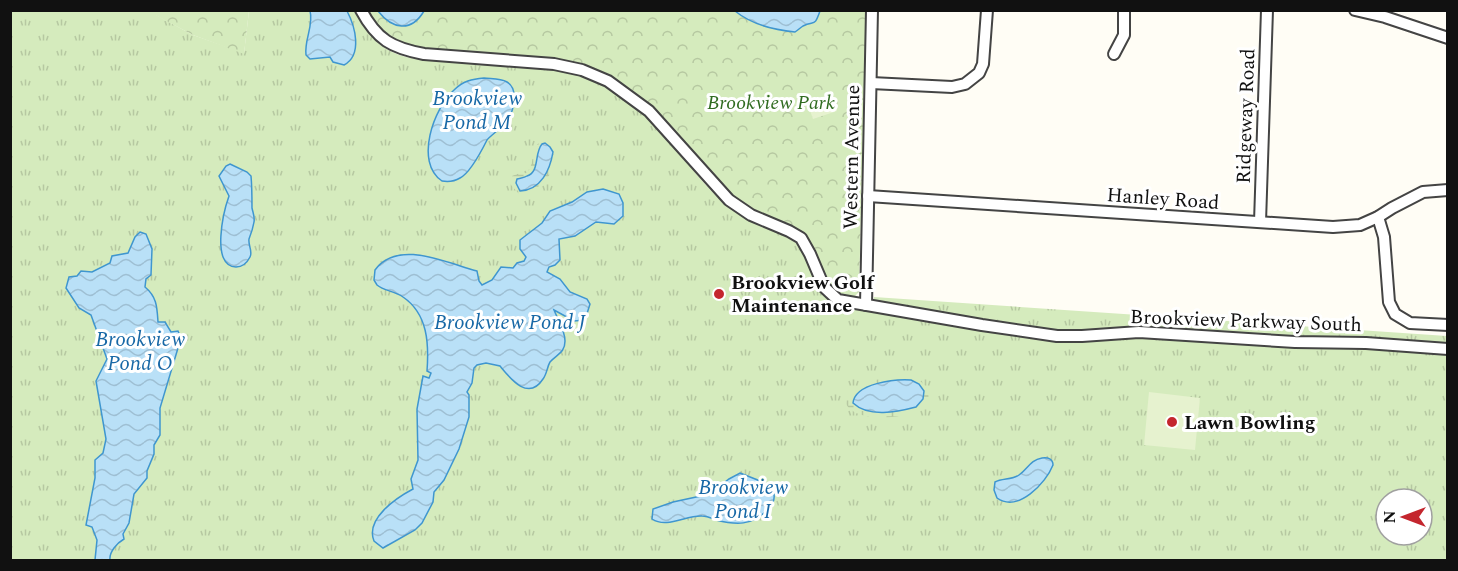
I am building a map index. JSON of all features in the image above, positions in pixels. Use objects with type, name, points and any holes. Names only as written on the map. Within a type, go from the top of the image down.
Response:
[{"type":"street","name":"Brookview Parkway South","points":[[361,10],[371,28],[378,35],[387,43],[402,50],[424,54],[554,64],[582,70],[609,81],[649,111],[729,200],[751,215],[801,238],[824,287],[838,300],[1057,336],[1138,332],[1448,349]]},
{"type":"street","name":"Western Avenue","points":[[866,305],[872,10]]},
{"type":"street","points":[[871,83],[952,87],[965,84],[979,73],[983,64],[987,10]]},
{"type":"street","points":[[1114,54],[1124,35],[1124,10]]},
{"type":"street","name":"Ridgeway Road","points":[[1260,222],[1267,10]]},
{"type":"street","points":[[1355,10],[1385,17],[1448,38]]},
{"type":"street","name":"Hanley Road","points":[[868,196],[1333,227],[1360,225],[1423,192],[1448,190]]},
{"type":"street","points":[[1378,217],[1384,237],[1389,302],[1395,314],[1410,323],[1448,325]]},
{"type":"green space","points":[[155,10],[249,11],[244,54],[193,35],[155,15]]},
{"type":"green space","points":[[10,11],[155,11],[156,15],[193,35],[244,53],[249,11],[354,11],[374,39],[390,51],[405,57],[534,66],[580,75],[617,92],[650,118],[705,184],[735,212],[796,243],[803,252],[816,283],[827,299],[841,306],[874,312],[874,297],[1447,336],[1447,560],[11,560]]},
{"type":"green space","name":"Brookview Park","points":[[366,11],[866,11],[859,292],[855,296],[844,296],[835,291],[828,284],[803,235],[735,198],[657,113],[628,88],[611,78],[569,61],[404,46],[381,32]]},
{"type":"green space","points":[[831,94],[837,111],[813,119],[807,102]]},
{"type":"green space","points":[[543,140],[552,144],[556,151],[556,160],[552,170],[538,187],[529,193],[520,195],[511,185],[512,176],[527,173],[534,151]]},
{"type":"green space","points":[[914,377],[919,380],[929,394],[927,404],[917,412],[890,417],[868,416],[851,410],[846,404],[848,395],[863,384],[884,378]],"holes":[[[896,380],[911,380],[919,384],[909,409],[872,411],[859,405],[853,399],[872,386]]]},
{"type":"green space","name":"Lawn Bowling","points":[[1149,392],[1200,398],[1195,450],[1144,445]]},
{"type":"water","points":[[310,11],[347,11],[353,24],[356,40],[354,54],[344,65],[333,62],[330,57],[310,59],[306,55],[311,22]]},
{"type":"water","points":[[378,11],[424,11],[413,23],[401,26],[389,22]]},
{"type":"water","points":[[735,11],[820,11],[814,23],[803,26],[795,32],[763,26]]},
{"type":"water","name":"Brookview Pond M","points":[[484,78],[501,80],[511,85],[514,100],[510,117],[487,140],[464,175],[454,181],[442,181],[434,172],[429,161],[428,149],[434,122],[447,98],[457,87],[468,81]]},
{"type":"water","points":[[545,143],[553,152],[547,172],[534,187],[520,191],[516,183],[517,179],[526,177],[534,171],[538,152]]},
{"type":"water","points":[[230,164],[251,176],[254,218],[249,239],[250,257],[244,264],[236,267],[228,264],[221,248],[222,224],[229,196],[219,176]]},
{"type":"water","name":"Brookview Pond J","points":[[603,189],[619,194],[623,203],[623,216],[614,224],[596,222],[575,236],[559,239],[560,260],[549,267],[547,272],[560,279],[570,292],[587,299],[590,304],[585,320],[574,321],[554,310],[564,333],[565,345],[550,362],[543,379],[537,386],[525,388],[520,386],[500,366],[486,363],[474,368],[472,383],[467,392],[469,417],[459,449],[444,480],[434,492],[433,502],[422,523],[415,530],[383,548],[374,541],[372,533],[374,525],[384,510],[413,489],[411,479],[418,460],[417,409],[423,376],[429,378],[431,373],[427,371],[427,340],[418,312],[397,293],[377,285],[374,280],[375,270],[385,261],[410,254],[438,259],[477,271],[482,285],[492,280],[501,267],[513,268],[517,263],[524,261],[526,257],[520,249],[520,240],[542,223],[550,211],[572,202],[587,192]]},
{"type":"water","name":"Brookview Pond O","points":[[140,232],[146,234],[152,249],[151,275],[146,279],[145,287],[157,307],[158,322],[165,322],[171,332],[178,331],[181,338],[160,408],[160,435],[154,445],[154,454],[147,471],[147,478],[134,494],[129,523],[123,534],[124,539],[114,548],[110,560],[95,560],[97,540],[92,527],[86,525],[95,478],[95,460],[103,453],[106,439],[96,381],[107,359],[91,315],[79,308],[66,288],[69,277],[77,276],[81,271],[92,272],[110,263],[112,256],[128,253],[135,237]]},
{"type":"water","points":[[895,380],[911,380],[919,384],[924,391],[923,399],[916,407],[892,412],[875,412],[867,411],[853,403],[855,396],[868,387]]},
{"type":"water","points":[[1042,458],[1050,459],[1053,465],[1038,487],[1014,502],[1005,502],[997,498],[994,490],[995,482],[1016,477],[1029,465]]},
{"type":"water","name":"Brookview Pond I","points":[[740,473],[763,483],[774,494],[772,505],[756,519],[737,523],[696,516],[664,523],[652,519],[653,509],[710,494]]},
{"type":"place","name":"Brookview Golf Maintenance","points":[[719,294]]},
{"type":"place","name":"Lawn Bowling","points":[[1172,422]]}]
